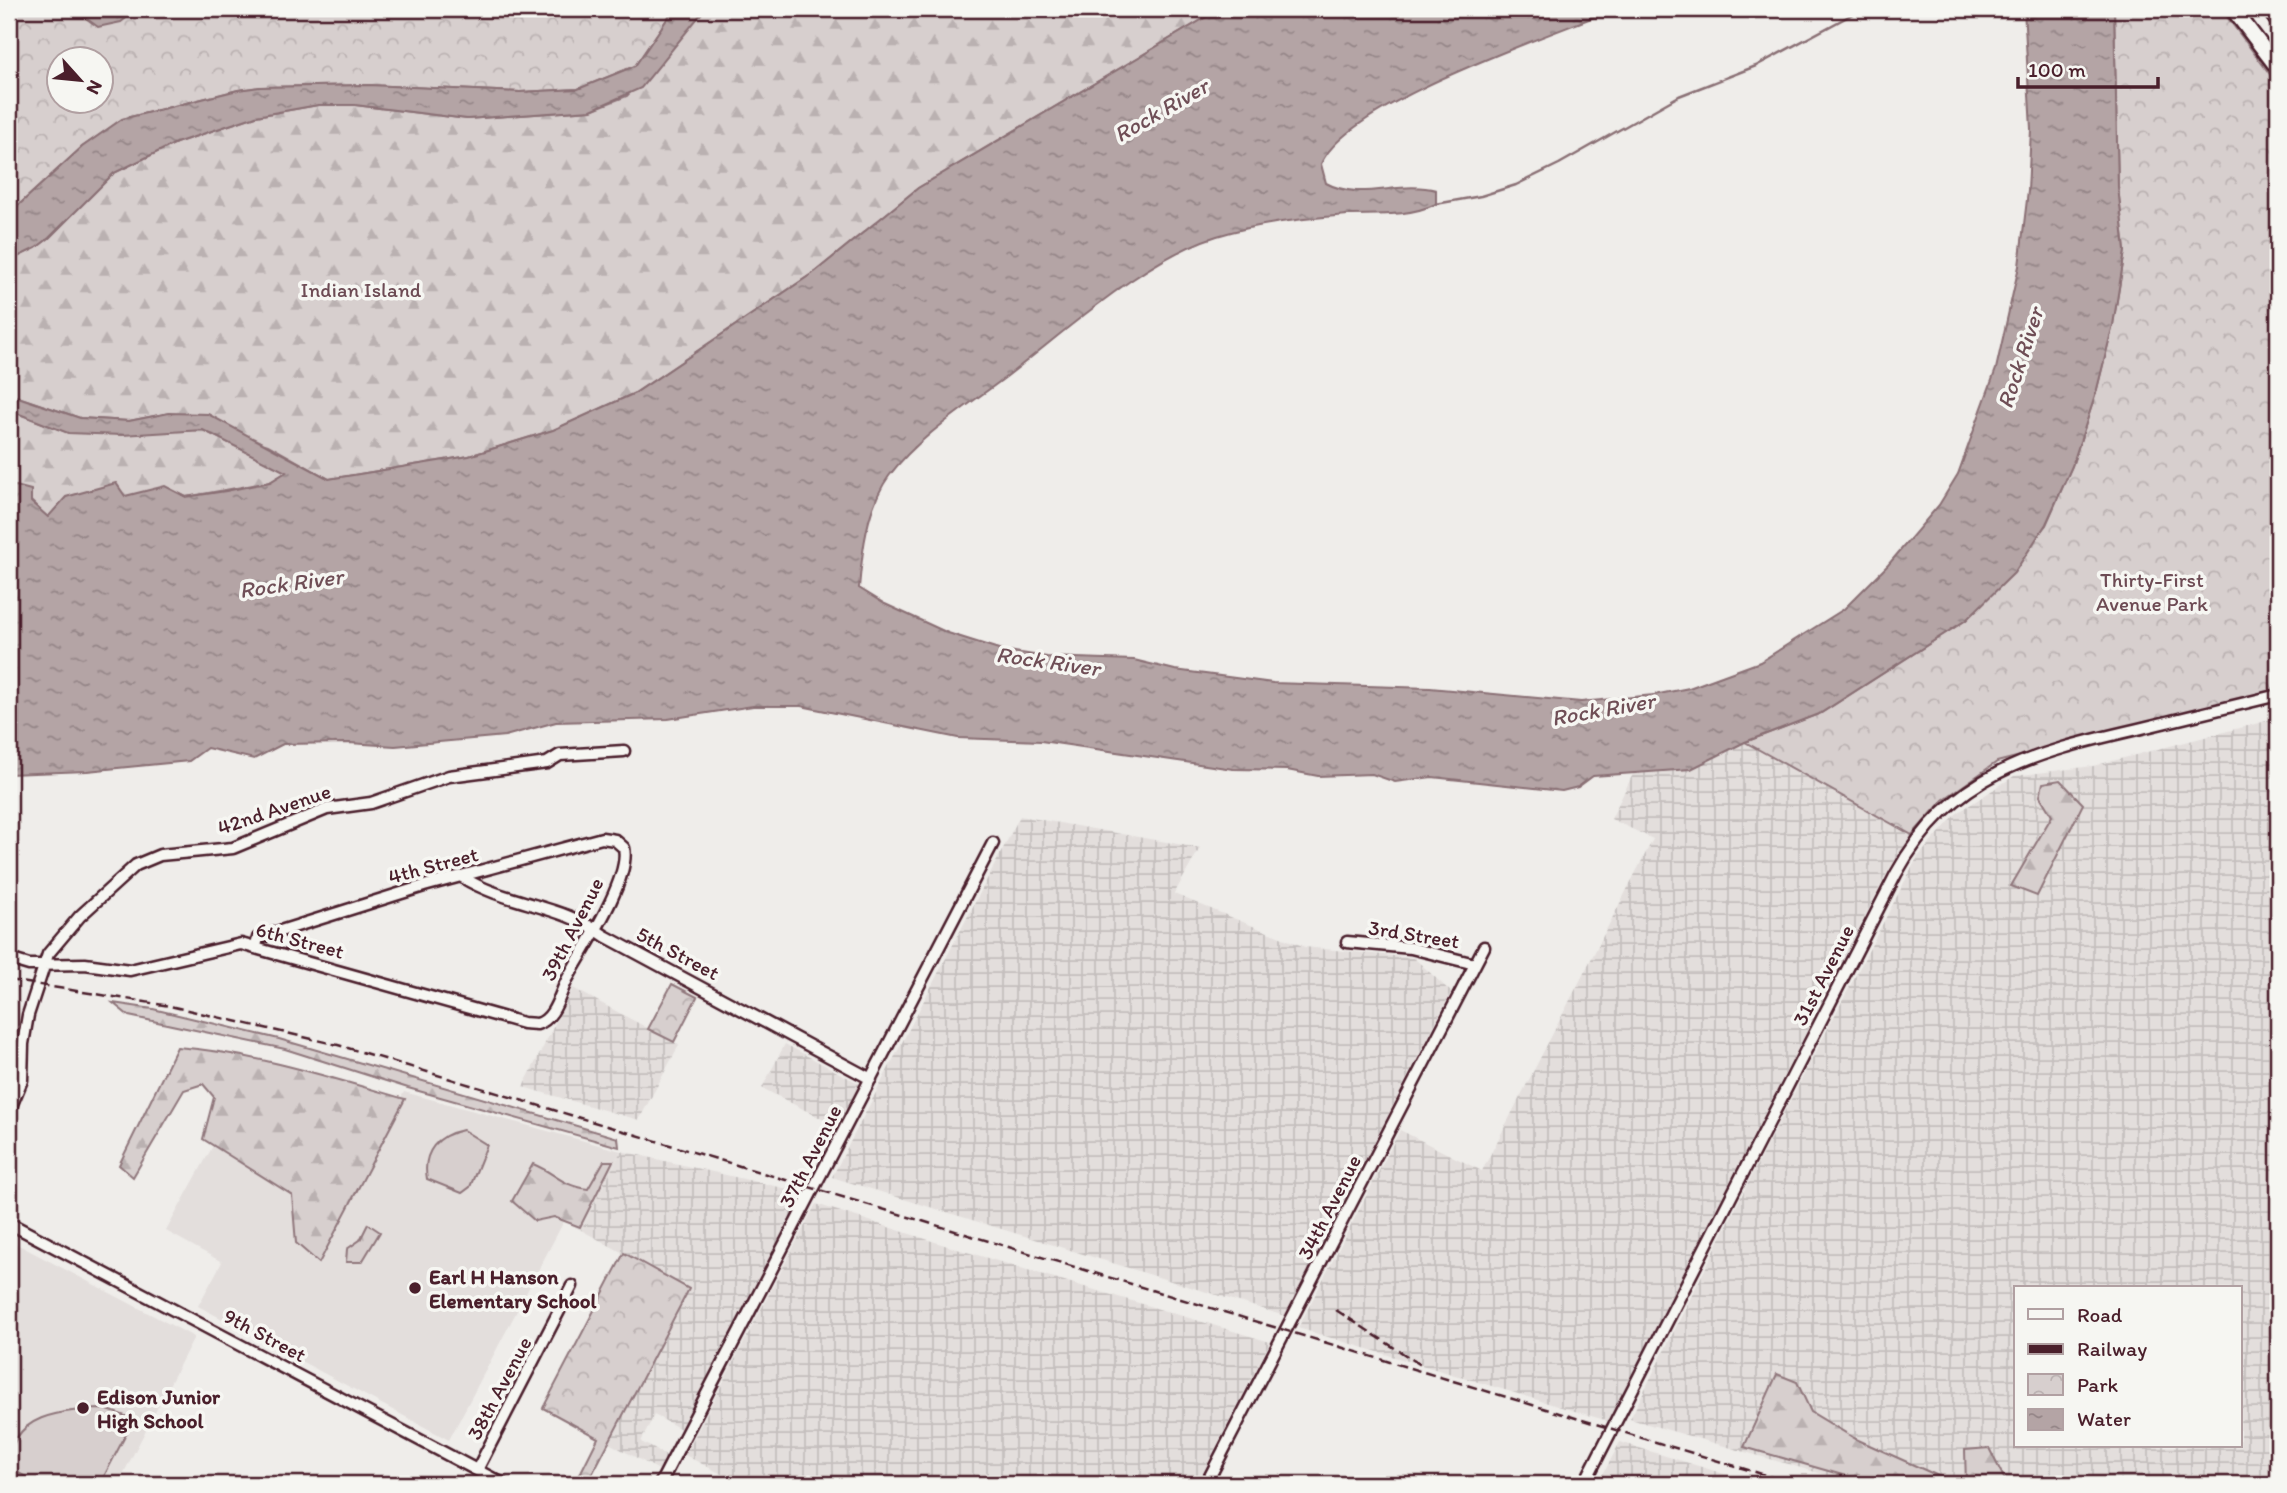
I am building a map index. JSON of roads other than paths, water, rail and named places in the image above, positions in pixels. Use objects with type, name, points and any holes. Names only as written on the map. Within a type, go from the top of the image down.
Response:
[{"type":"highway","points":[[2233,9],[2278,68]]},
{"type":"highway","points":[[2269,9],[2278,21]]},
{"type":"street","name":"31st Avenue","points":[[1584,1484],[1896,874],[1919,835],[1961,794],[2027,757],[2278,695]]},
{"type":"street","name":"42nd Avenue","points":[[9,1111],[22,1080],[24,1034],[44,965],[60,936],[119,878],[146,860],[191,850],[233,848],[327,809],[371,803],[449,776],[547,763],[560,755],[624,751]]},
{"type":"street","name":"4th Street","points":[[256,946],[258,938],[601,838],[615,840],[624,848]]},
{"type":"street","name":"37th Avenue","points":[[660,1484],[993,843]]},
{"type":"street","name":"39th Avenue","points":[[543,1023],[596,930],[622,870],[624,848]]},
{"type":"street","name":"5th Street","points":[[462,877],[483,889],[576,917],[871,1079]]},
{"type":"street","name":"3rd Street","points":[[1347,942],[1411,948],[1475,964]]},
{"type":"street","name":"6th Street","points":[[9,959],[44,965],[85,964],[130,970],[227,946],[256,946],[523,1023],[543,1023]]},
{"type":"street","name":"34th Avenue","points":[[1206,1484],[1484,947]]},
{"type":"street","name":"9th Street","points":[[9,1223],[503,1484]]},
{"type":"street","name":"38th Avenue","points":[[477,1470],[572,1286]]},
{"type":"water","points":[[83,9],[138,9],[121,22],[98,27],[83,16]]},
{"type":"water","points":[[674,9],[705,9],[641,88],[591,110],[467,119],[355,105],[318,105],[256,116],[176,143],[114,173],[49,238],[36,248],[9,261],[9,214],[82,147],[122,119],[260,87],[369,85],[520,92],[578,89],[635,66]]},
{"type":"water","name":"Rock River","points":[[1220,9],[1614,9],[1500,54],[1408,95],[1369,118],[1338,141],[1321,164],[1326,183],[1339,188],[1353,191],[1408,187],[1436,190],[1436,204],[1404,213],[1348,215],[1282,222],[1217,236],[1162,261],[1107,297],[959,411],[901,461],[875,501],[864,545],[859,588],[885,604],[948,633],[1002,650],[1047,657],[1134,660],[1175,670],[1273,683],[1430,688],[1581,702],[1654,695],[1689,688],[1760,662],[1844,609],[1888,565],[1939,505],[1958,474],[1996,369],[2019,266],[2028,191],[2031,129],[2024,9],[2114,9],[2118,187],[2125,251],[2113,325],[2096,393],[2072,466],[2046,524],[2014,573],[1966,620],[1821,713],[1745,742],[1691,769],[1593,776],[1578,787],[1562,791],[1432,777],[1395,782],[1372,774],[1318,776],[1287,770],[1233,769],[1041,741],[958,738],[801,706],[753,706],[668,719],[556,722],[505,736],[395,746],[349,743],[283,744],[254,759],[207,748],[189,761],[87,771],[9,774],[9,488],[16,486],[31,490],[31,502],[48,517],[66,497],[116,483],[125,496],[165,486],[186,497],[270,482],[286,472],[203,430],[122,435],[68,433],[9,410],[9,394],[80,418],[129,421],[169,413],[208,414],[329,479],[469,456],[553,430],[635,393],[816,271],[918,188]]},
{"type":"waterway","points":[[1436,204],[1481,196],[1516,185],[1559,164],[1679,96],[1756,66],[1862,9]]},
{"type":"railway","points":[[9,980],[170,1006],[338,1045],[1795,1484]]},
{"type":"railway","points":[[1336,1310],[1424,1367]]},
{"type":"place","name":"Earl H Hanson Elementary School","points":[[415,1288]]},
{"type":"place","name":"Edison Junior High School","points":[[83,1408]]},
{"type":"park label","name":"Indian Island","points":[[361,289]]},
{"type":"park label","name":"Thirty-First Avenue Park","points":[[2152,591]]}]
